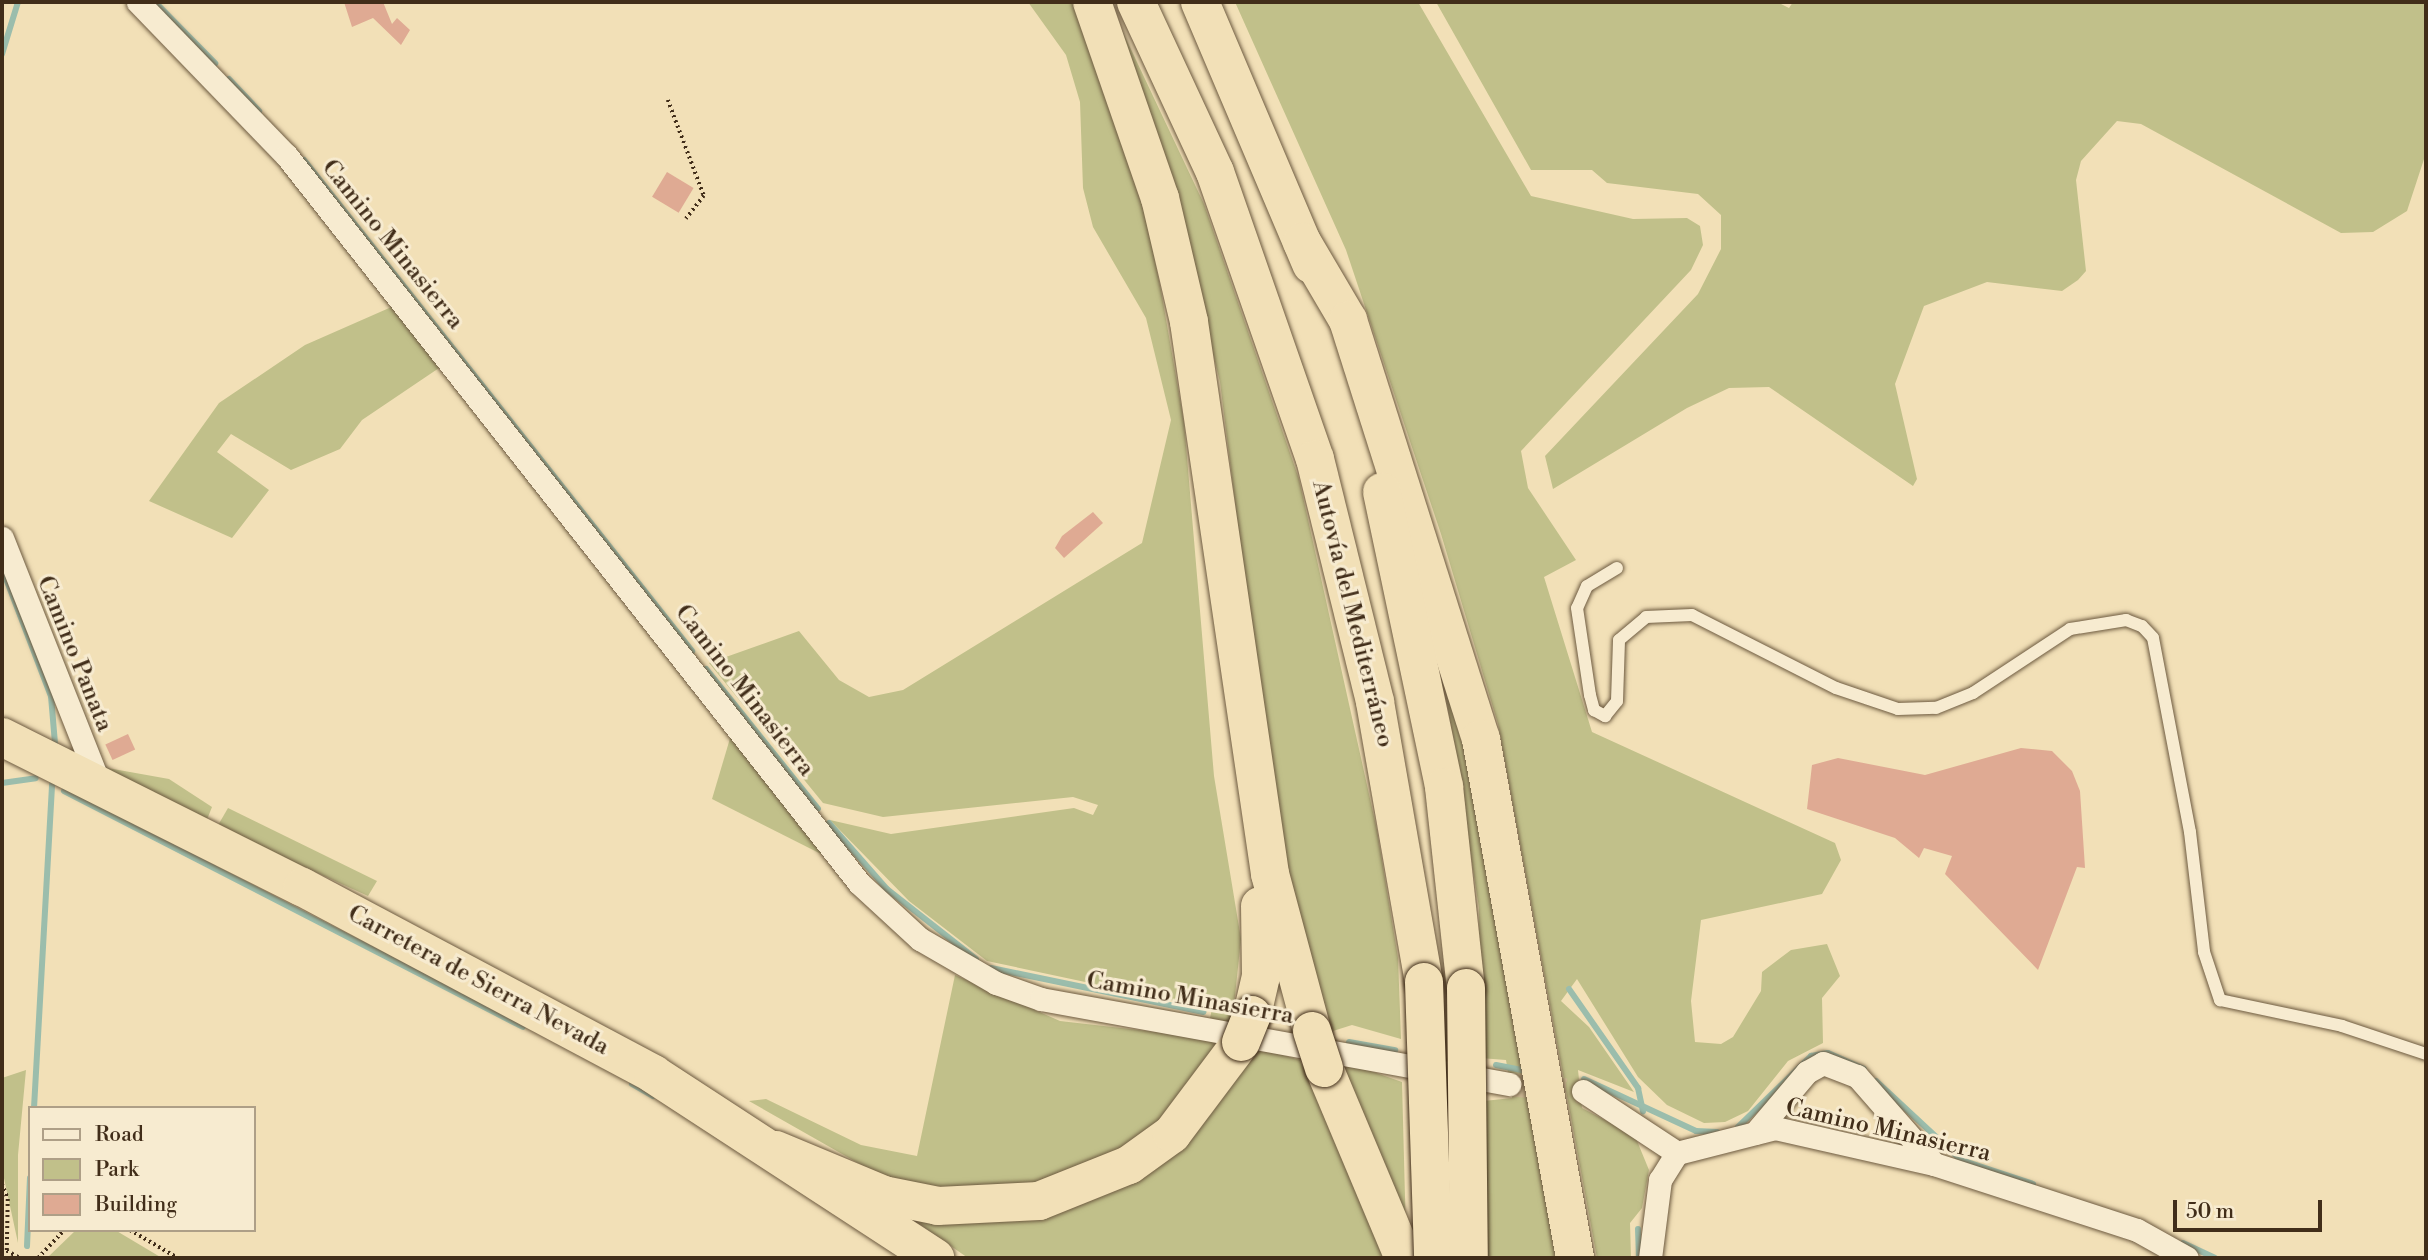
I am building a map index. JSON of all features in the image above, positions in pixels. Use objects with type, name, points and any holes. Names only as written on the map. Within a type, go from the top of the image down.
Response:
[{"type":"highway","points":[[1092,2],[1160,198],[1189,322],[1252,768],[1270,874],[1324,1068],[1404,1258]]},
{"type":"highway","name":"Autovía del Mediterráneo","points":[[1136,2],[1247,254],[1322,483],[1406,849],[1424,982],[1433,1258]]},
{"type":"highway","name":"Autovía del Mediterráneo","points":[[1200,2],[1303,242],[1337,336],[1400,561],[1444,787],[1466,988],[1469,1258]]},
{"type":"highway","points":[[1303,242],[1348,320],[1481,739],[1575,1258]]},
{"type":"highway","name":"Carretera de Sierra Nevada","points":[[2,737],[527,1005],[776,1150],[935,1258]]},
{"type":"highway","points":[[776,1150],[884,1195],[938,1206],[1039,1201],[1129,1165],[1172,1133],[1246,1028],[1263,932],[1247,816],[1252,768]]},
{"type":"street","name":"Camino Minasierra","points":[[138,2],[285,155],[859,883],[920,939],[996,983],[1041,999],[1509,1084]]},
{"type":"street","name":"Camino Panata","points":[[2,538],[101,787]]},
{"type":"street","points":[[1755,1133],[1807,1072],[1823,1063],[1857,1076],[1934,1164]]},
{"type":"street","points":[[1583,1091],[1677,1153],[1660,1180],[1650,1258]]},
{"type":"street","name":"Camino Minasierra","points":[[1677,1153],[1774,1128],[1934,1164],[2137,1230],[2187,1258]]},
{"type":"lane","points":[[1617,568],[1587,586],[1577,608],[1590,695],[1594,710],[1605,716],[1618,701],[1619,640],[1646,617],[1692,615],[1836,688],[1898,709],[1936,708],[1973,693],[2070,629],[2126,620],[2142,626],[2153,638],[2190,832],[2204,952],[2220,1000],[2342,1026],[2426,1054]]},
{"type":"path","points":[[668,100],[704,196],[686,219]]},
{"type":"path","points":[[2,1184],[8,1199],[7,1251]]},
{"type":"path","points":[[38,1258],[62,1232]]},
{"type":"path","points":[[134,1232],[178,1258]]},
{"type":"path","points":[[2,1248],[20,1258]]},
{"type":"green space","points":[[1028,2],[1072,2],[1080,18],[1146,217],[1160,285],[1184,422],[1214,776],[1241,939],[1232,1024],[1210,1018],[1212,1009],[987,961],[909,901],[830,820],[891,834],[1074,808],[1093,815],[1098,805],[1073,797],[883,817],[823,803],[709,663],[799,631],[839,680],[869,697],[903,690],[1142,543],[1171,420],[1146,318],[1093,227],[1083,188],[1080,102],[1066,55]]},
{"type":"green space","points":[[1235,2],[1418,2],[1531,196],[1633,219],[1687,218],[1700,226],[1703,245],[1691,270],[1521,451],[1528,488],[1576,560],[1544,577],[1592,732],[1835,843],[1841,860],[1822,894],[1701,920],[1691,1001],[1695,1042],[1721,1044],[1733,1037],[1761,991],[1762,972],[1791,950],[1827,944],[1840,976],[1822,998],[1823,1043],[1788,1061],[1748,1111],[1725,1122],[1704,1123],[1667,1105],[1638,1077],[1577,979],[1561,1001],[1589,1027],[1634,1092],[1578,1070],[1582,1108],[1635,1136],[1649,1170],[1642,1208],[1630,1223],[1631,1258],[1597,1258],[1498,724],[1441,534],[1346,250]]},
{"type":"green space","points":[[1436,2],[1777,2],[1789,8],[1793,2],[2426,2],[2426,153],[2407,211],[2373,232],[2341,233],[2141,124],[2117,121],[2081,161],[2076,180],[2086,271],[2078,280],[2062,291],[1987,282],[1924,306],[1895,384],[1917,479],[1913,486],[1769,387],[1729,388],[1687,408],[1553,489],[1545,456],[1698,294],[1721,249],[1721,215],[1698,194],[1607,183],[1592,170],[1531,170]]},
{"type":"green space","points":[[1119,24],[1204,204],[1299,479],[1377,830],[1398,958],[1401,1039],[1352,1025],[1333,1031],[1297,918],[1267,759],[1220,382],[1177,209]]},
{"type":"green space","points":[[396,305],[442,366],[362,420],[340,449],[291,470],[231,434],[217,452],[269,490],[232,538],[149,501],[219,403],[305,345]]},
{"type":"green space","points":[[1435,625],[1480,782],[1559,1258],[1483,1258],[1484,1101],[1512,1098],[1506,1060],[1480,1058],[1479,908]]},
{"type":"green space","points":[[731,735],[825,856],[712,799]]},
{"type":"green space","points":[[102,767],[169,779],[212,807],[206,822]]},
{"type":"green space","points":[[228,808],[377,881],[368,896],[217,827]]},
{"type":"green space","points":[[955,975],[1060,1021],[1226,1040],[1172,1114],[1134,1143],[1033,1188],[916,1187],[872,1171],[749,1101],[766,1099],[861,1145],[917,1156]]},
{"type":"green space","points":[[1255,1047],[1300,1060],[1385,1258],[968,1258],[905,1214],[952,1221],[1198,1127]]},
{"type":"green space","points":[[1331,1057],[1402,1082],[1406,1236]]},
{"type":"green space","points":[[26,1070],[18,1155],[18,1243],[2,1169],[2,1078]]},
{"type":"green space","points":[[74,1232],[118,1232],[162,1258],[47,1258]]},
{"type":"building","points":[[344,2],[383,2],[392,24],[397,18],[410,30],[401,45],[373,18],[352,27]]},
{"type":"building","points":[[667,172],[694,188],[679,213],[652,197]]},
{"type":"building","points":[[1093,512],[1103,523],[1064,558],[1055,548],[1062,536]]},
{"type":"building","points":[[128,734],[135,749],[113,760],[105,745]]},
{"type":"building","points":[[2021,748],[2052,751],[2072,771],[2080,791],[2085,868],[2077,867],[2038,970],[1945,874],[1952,856],[1924,848],[1919,858],[1895,838],[1807,809],[1812,765],[1838,758],[1925,775]]},
{"type":"waterway","points":[[2,54],[18,2]]},
{"type":"waterway","points":[[155,2],[215,63]]},
{"type":"waterway","points":[[229,79],[259,111]]},
{"type":"waterway","points":[[304,160],[692,651]]},
{"type":"waterway","points":[[2,568],[51,696],[55,744]]},
{"type":"waterway","points":[[706,669],[818,809]]},
{"type":"waterway","points":[[2,783],[36,778]]},
{"type":"waterway","points":[[34,1106],[52,784]]},
{"type":"waterway","points":[[64,791],[523,1027]]},
{"type":"waterway","points":[[829,823],[887,889],[976,959]]},
{"type":"waterway","points":[[991,968],[1204,1012]]},
{"type":"waterway","points":[[1569,989],[1638,1088],[1643,1111]]},
{"type":"waterway","points":[[1349,1042],[1395,1050]]},
{"type":"waterway","points":[[1738,1127],[1811,1056],[1828,1053],[1864,1069]]},
{"type":"waterway","points":[[1496,1065],[1527,1071]]},
{"type":"waterway","points":[[1584,1079],[1696,1131],[1717,1132]]},
{"type":"waterway","points":[[1876,1081],[1961,1160],[2033,1184]]},
{"type":"waterway","points":[[632,1084],[653,1096]]},
{"type":"waterway","points":[[27,1246],[28,1223]]},
{"type":"waterway","points":[[1638,1229],[1639,1258]]},
{"type":"waterway","points":[[2183,1243],[2215,1258]]},
{"type":"tunnel","points":[[1509,1084],[1583,1091]]}]
